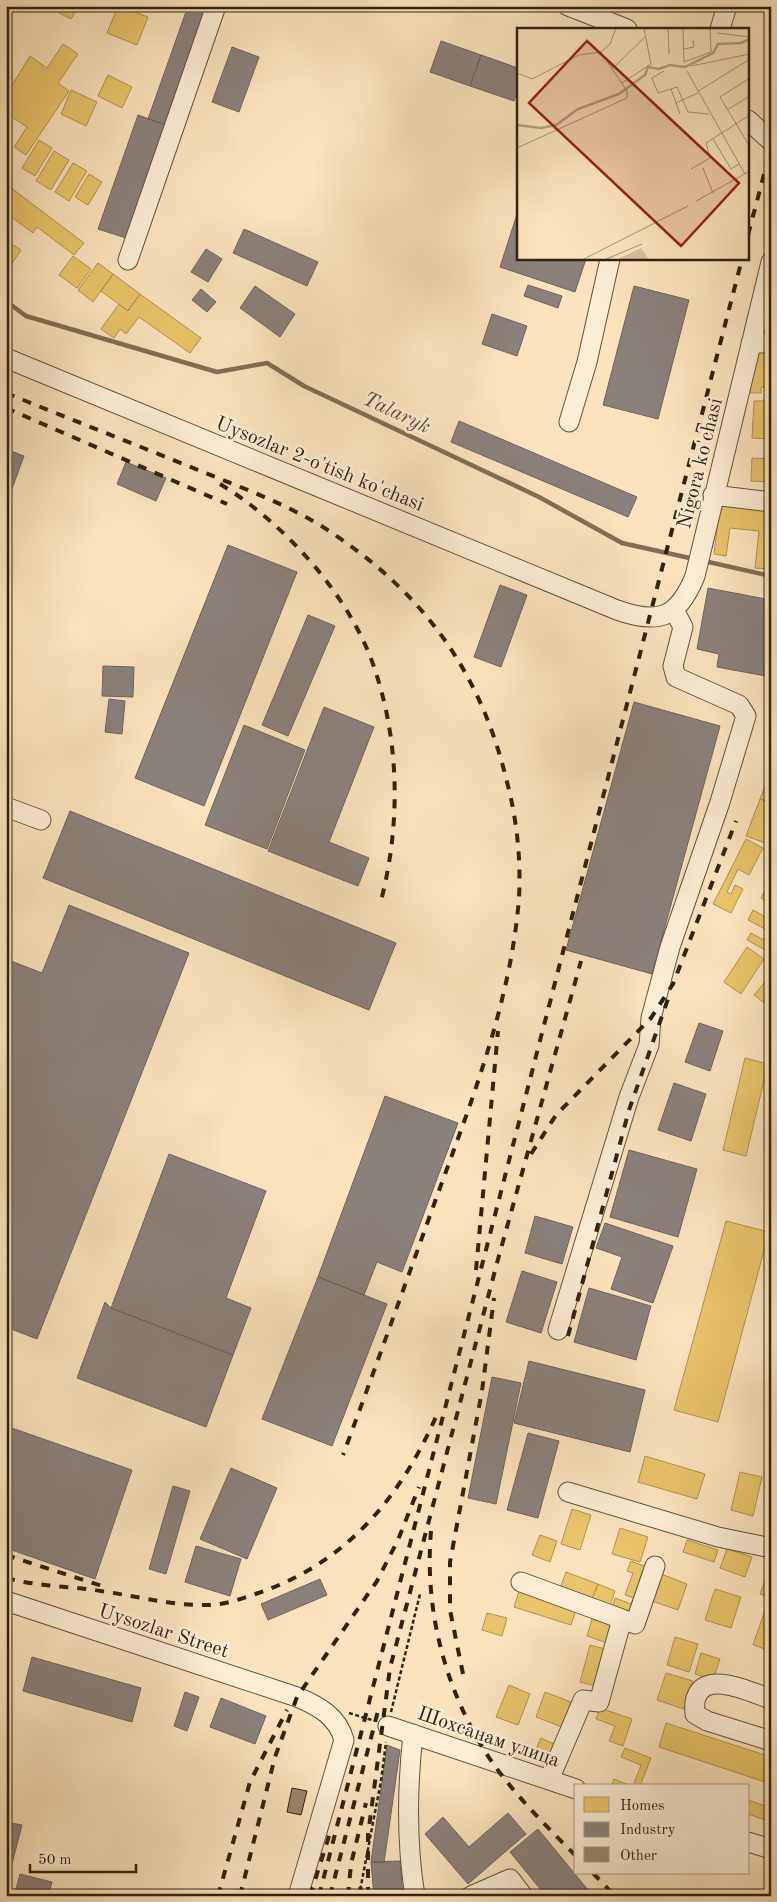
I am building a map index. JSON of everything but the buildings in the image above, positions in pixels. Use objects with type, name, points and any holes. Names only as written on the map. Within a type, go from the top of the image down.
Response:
[{"type":"street","points":[[128,260],[216,6]]},
{"type":"street","points":[[568,6],[624,28]]},
{"type":"street","points":[[720,28],[727,6]]},
{"type":"street","points":[[750,122],[771,141]]},
{"type":"street","points":[[569,422],[587,362],[610,260]]},
{"type":"street","name":"Nigora ko'chasi","points":[[674,610],[684,599],[695,576],[713,495],[771,262]]},
{"type":"street","points":[[751,343],[771,343]]},
{"type":"street","name":"Uysozlar 2-o'tish ko'chasi","points":[[6,358],[617,610],[649,619],[665,616],[674,610]]},
{"type":"street","points":[[713,495],[771,502]]},
{"type":"street","points":[[558,1330],[628,1097],[649,1045],[651,1018],[670,947],[720,802],[746,716],[739,705],[676,677],[673,666],[683,627],[674,610]]},
{"type":"street","points":[[6,807],[41,820]]},
{"type":"street","points":[[568,1492],[718,1537],[771,1548]]},
{"type":"street","points":[[521,1582],[635,1624],[654,1566]]},
{"type":"street","name":"Uysozlar Street","points":[[6,1601],[308,1702],[333,1719],[341,1728],[344,1740],[298,1896]]},
{"type":"street","points":[[549,1780],[583,1700],[599,1702],[622,1619]]},
{"type":"street","points":[[771,1699],[722,1682],[704,1687],[696,1697],[695,1714],[707,1721],[771,1741]]},
{"type":"street","name":"Шохсанам улица","points":[[388,1726],[574,1788]]},
{"type":"street","points":[[413,1734],[407,1788],[409,1858],[415,1896]]},
{"type":"street","points":[[750,1843],[771,1849]]},
{"type":"street","points":[[471,1896],[510,1879],[523,1896]]},
{"type":"path","points":[[359,1896],[381,1781],[388,1726],[420,1594]]},
{"type":"waterway","name":"Talaryk","points":[[6,301],[26,316],[217,372],[267,363],[304,386],[539,497],[622,543],[694,559]]},
{"type":"waterway","name":"Talaryk","points":[[704,561],[771,576]]},
{"type":"railway","points":[[750,227],[771,148]]},
{"type":"railway","points":[[319,1896],[742,260]]},
{"type":"railway","points":[[6,393],[277,503],[308,518],[358,551],[417,606],[442,636],[463,668],[481,703],[495,741],[510,796],[519,854],[519,898],[508,975],[499,1012],[476,1087],[343,1455]]},
{"type":"railway","points":[[6,408],[227,504]]},
{"type":"railway","points":[[220,484],[269,520],[314,566],[334,591],[351,618],[365,645],[376,673],[390,729],[395,787],[392,845],[381,901]]},
{"type":"railway","points":[[531,1154],[556,1115],[651,1018],[673,984],[736,821]]},
{"type":"railway","points":[[368,1896],[368,1835],[390,1668],[497,1263],[581,961]]},
{"type":"railway","points":[[568,1336],[629,1110],[668,999]]},
{"type":"railway","points":[[476,1270],[498,1031]]},
{"type":"railway","points":[[463,1674],[450,1610],[450,1562],[482,1391],[494,1298]]},
{"type":"railway","points":[[6,1578],[31,1583],[95,1590],[170,1603],[195,1605],[223,1604],[267,1590],[298,1576],[325,1560],[372,1519],[409,1469],[439,1410]]},
{"type":"railway","points":[[240,1896],[275,1757],[297,1697],[377,1581],[398,1540],[419,1487]]},
{"type":"railway","points":[[431,1531],[431,1592],[435,1622],[442,1651],[462,1709],[476,1736],[501,1775],[532,1811],[574,1854]]},
{"type":"railway","points":[[6,1555],[102,1586]]},
{"type":"railway","points":[[330,1896],[379,1707]]},
{"type":"railway","points":[[218,1896],[250,1782],[287,1710]]},
{"type":"railway","points":[[348,1896],[351,1864],[366,1803]]},
{"type":"railway","points":[[310,1896],[330,1833]]},
{"type":"railway","points":[[594,1874],[615,1896]]},
{"type":"railway","points":[[359,1896],[362,1881]]}]
